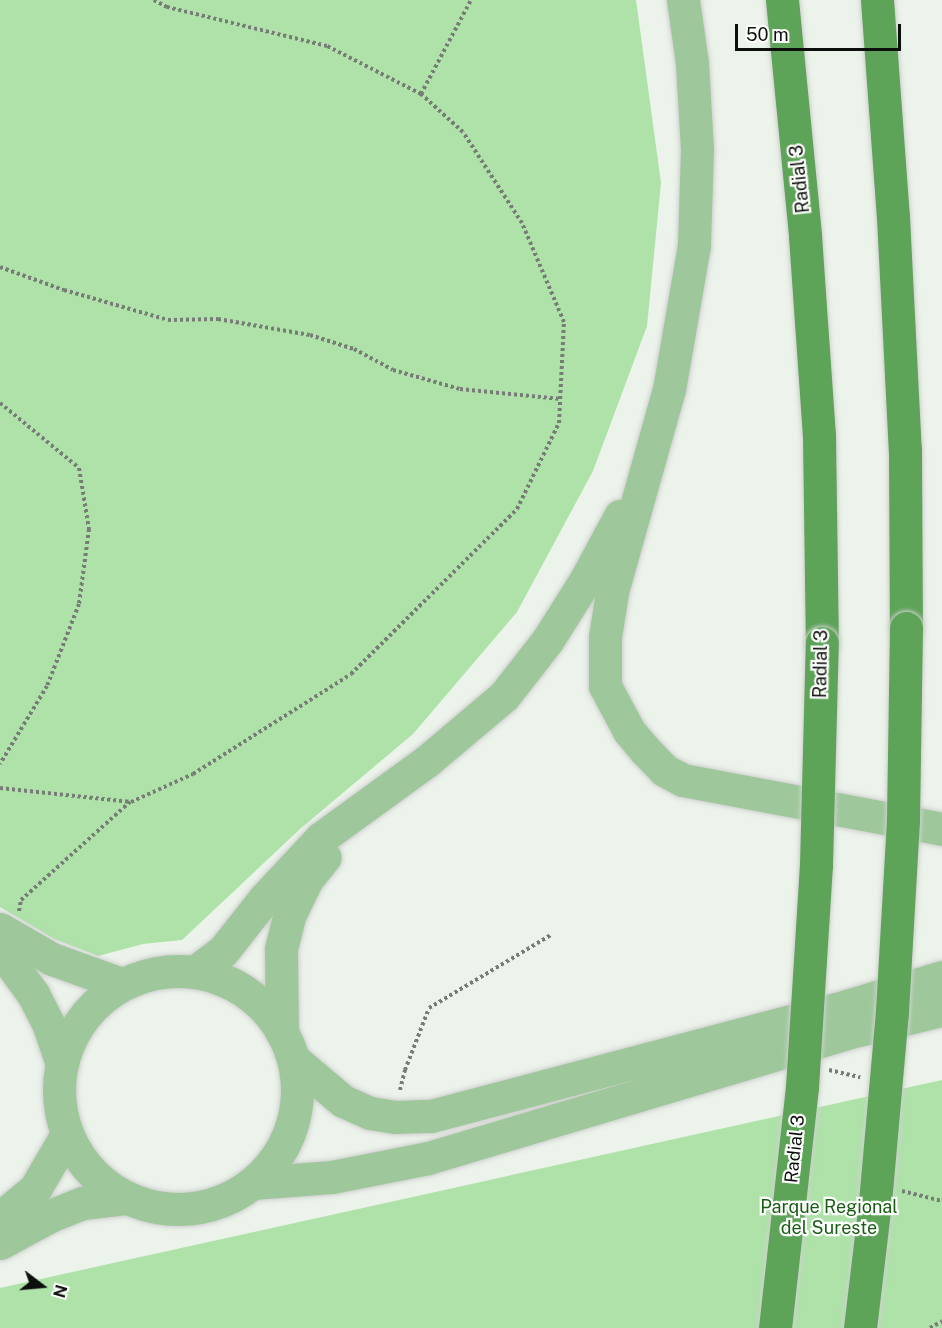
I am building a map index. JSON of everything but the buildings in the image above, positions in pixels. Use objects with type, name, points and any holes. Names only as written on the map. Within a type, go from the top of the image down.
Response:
[{"type":"highway","name":"Radial 3","points":[[775,1328],[802,1087],[816,865],[822,643],[819,435],[806,236],[782,0]]},
{"type":"highway","points":[[877,0],[893,217],[905,450]]},
{"type":"highway","points":[[860,1328],[875,1202],[892,1011],[903,819],[906,628],[905,450],[909,328],[908,197],[897,0]]},
{"type":"main road","points":[[683,0],[692,63],[697,149],[694,245],[669,389],[612,592],[605,637],[605,686],[629,731],[664,770],[683,780],[942,829]]},
{"type":"main road","points":[[647,466],[585,581],[547,641],[504,696],[427,761],[334,846],[307,879],[289,916],[281,949],[287,1046],[296,1104],[291,1126],[275,1157],[253,1183],[224,1200],[191,1208],[158,1208],[126,1198],[91,1171],[67,1134],[59,1099],[66,1047],[83,1018],[101,999],[122,984],[150,974],[195,972],[225,980],[246,992],[264,1008],[287,1046],[343,1101],[370,1113],[394,1117],[431,1116],[467,1109],[847,1006],[942,977]]},
{"type":"main road","points":[[195,972],[223,951],[264,898],[321,838],[427,761]]},
{"type":"main road","points":[[4,939],[122,984]]},
{"type":"main road","points":[[4,939],[49,1026],[62,1064]]},
{"type":"main road","points":[[253,1183],[332,1178],[428,1158],[846,1033],[942,1010]]},
{"type":"main road","points":[[0,1218],[35,1189],[67,1134]]},
{"type":"main road","points":[[0,1243],[50,1216],[83,1203],[126,1198]]},
{"type":"path","points":[[4,939],[21,900],[131,802],[193,774],[351,674],[517,509],[559,423],[564,322],[522,223],[463,132],[421,94],[327,46],[167,7],[154,0]]},
{"type":"path","points":[[421,94],[471,0]]},
{"type":"path","points":[[0,267],[64,290],[168,320],[218,319],[310,335],[354,349],[393,370],[460,389],[561,399]]},
{"type":"path","points":[[0,403],[79,468],[89,529],[79,604],[46,686],[0,764]]},
{"type":"path","points":[[0,788],[131,802]]},
{"type":"path","points":[[394,1117],[405,1070],[429,1008],[551,935]]},
{"type":"path","points":[[930,1328],[942,1321]]},
{"type":"green space","points":[[0,0],[636,0],[661,183],[647,326],[593,471],[517,612],[413,734],[300,829],[182,940],[143,944],[98,956],[54,939],[0,907]]},
{"type":"green space","name":"Parque Regional del Sureste","points":[[942,1080],[942,1328],[0,1328],[0,1288]]}]
